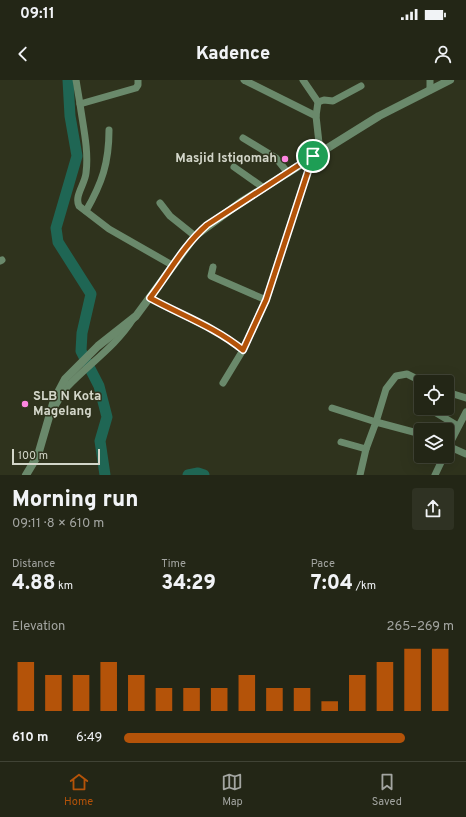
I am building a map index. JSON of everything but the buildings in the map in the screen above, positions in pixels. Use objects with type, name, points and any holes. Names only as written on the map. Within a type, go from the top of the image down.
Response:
[{"type":"street","points":[[76,80],[87,163],[86,175],[77,201],[78,206],[115,232],[172,265]]},
{"type":"street","points":[[80,104],[136,88],[138,85],[138,80]]},
{"type":"street","points":[[244,80],[316,116]]},
{"type":"street","points":[[223,383],[243,350],[266,300],[316,154],[316,116],[318,102],[303,80]]},
{"type":"street","points":[[430,80],[430,90]]},
{"type":"street","points":[[26,475],[38,454],[58,389],[74,375],[100,358],[121,337],[172,265],[195,236],[207,225],[316,154],[379,116],[450,80]]},
{"type":"street","points":[[318,102],[324,100],[333,102],[361,86]]},
{"type":"street","points":[[86,212],[97,192],[106,168],[109,130]]},
{"type":"street","points":[[243,138],[276,158],[288,173]]},
{"type":"street","points":[[234,167],[264,188]]},
{"type":"street","points":[[160,203],[170,216],[195,236]]},
{"type":"street","points":[[213,267],[211,276],[266,300]]},
{"type":"street","points":[[150,298],[172,310],[212,328],[229,338],[243,350]]},
{"type":"street","points":[[74,375],[98,346],[136,316]]},
{"type":"street","points":[[360,475],[366,449],[386,389],[396,376],[407,374],[414,378]]},
{"type":"street","points":[[454,394],[466,398]]},
{"type":"street","points":[[332,408],[414,432]]},
{"type":"street","points":[[454,434],[466,412]]},
{"type":"street","points":[[440,415],[458,426]]},
{"type":"street","points":[[341,442],[366,449]]},
{"type":"street","points":[[454,448],[466,454]]},
{"type":"street","points":[[435,475],[441,463]]},
{"type":"waterway","points":[[68,80],[70,116],[77,156],[56,228],[58,242],[91,294],[82,333],[81,351],[99,386],[107,417],[100,441],[105,475]]},
{"type":"waterway","points":[[188,475],[198,473],[204,475]]},
{"type":"place","name":"Masjid Istiqomah","points":[[285,159]]},
{"type":"place","name":"SLB N Kota Magelang","points":[[25,404]]},
{"type":"route","points":[[313,156],[266,300],[243,350],[229,338],[212,328],[172,310],[150,298],[172,265],[195,236],[207,225],[313,156]]}]
